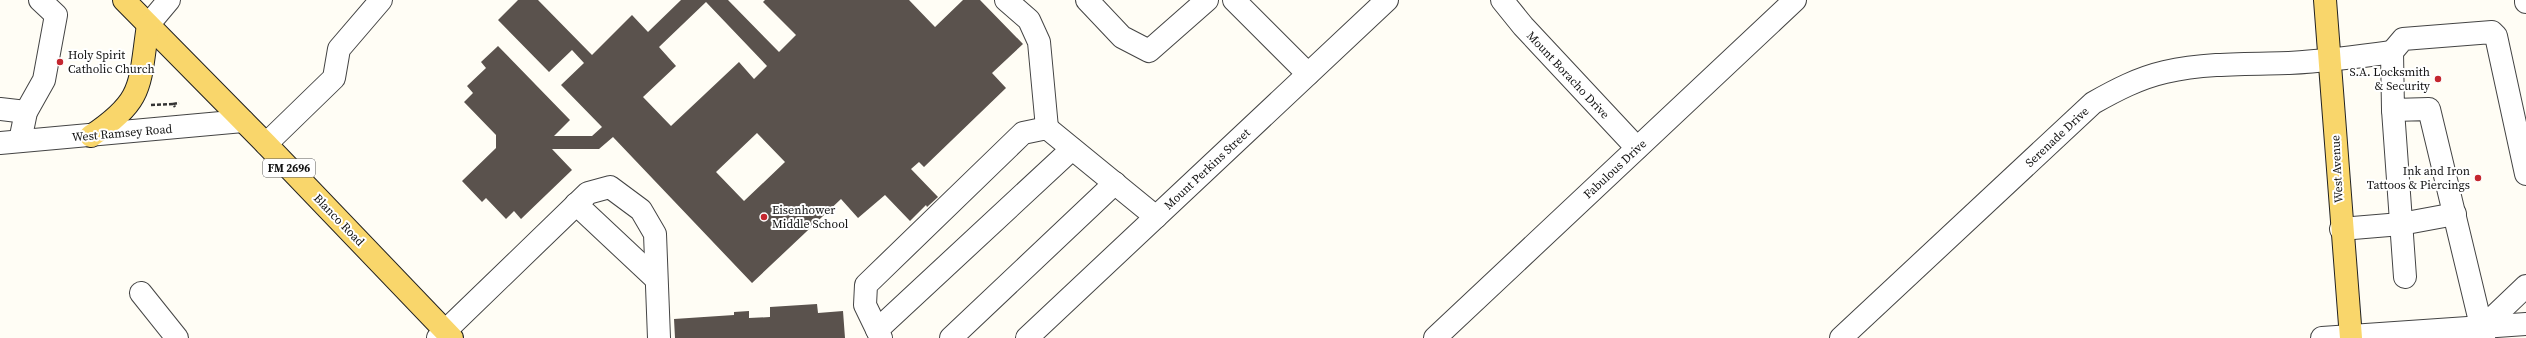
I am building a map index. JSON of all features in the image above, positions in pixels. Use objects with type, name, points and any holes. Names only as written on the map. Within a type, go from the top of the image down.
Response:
[{"type":"main road","name":"Blanco Road","points":[[124,0],[266,144],[445,336]]},
{"type":"main road","name":"West Avenue","points":[[2325,0],[2331,61],[2341,229],[2351,337]]},
{"type":"main road","points":[[91,136],[115,120],[126,108],[140,86],[148,26]]},
{"type":"street","points":[[148,26],[169,0]]},
{"type":"street","points":[[266,144],[334,78],[339,49],[381,0]]},
{"type":"street","points":[[1006,0],[1029,20],[1039,42],[1046,128],[1156,217]]},
{"type":"street","points":[[1087,0],[1122,36],[1149,51],[1207,0]]},
{"type":"street","points":[[1234,0],[1308,74]]},
{"type":"street","name":"Mount Perkins Street","points":[[1027,338],[1387,0]]},
{"type":"street","name":"Mount Boracho Drive","points":[[1502,0],[1523,26],[1637,148]]},
{"type":"street","name":"Fabulous Drive","points":[[1435,338],[1795,0]]},
{"type":"street","points":[[10,142],[44,80],[56,15],[47,2]]},
{"type":"street","points":[[2405,277],[2393,110],[2392,52],[2403,39],[2492,32],[2496,36],[2526,174]]},
{"type":"street","name":"Serenade Drive","points":[[1841,338],[2093,103],[2110,93],[2140,79],[2165,72],[2220,65],[2331,61],[2392,52]]},
{"type":"street","points":[[0,109],[26,112]]},
{"type":"street","points":[[2393,110],[2429,109],[2484,332]]},
{"type":"street","name":"West Ramsey Road","points":[[10,142],[91,136],[243,121]]},
{"type":"street","points":[[1046,128],[1023,133],[866,285],[865,304],[879,334],[1072,149]]},
{"type":"street","points":[[951,338],[1115,183]]},
{"type":"street","points":[[445,336],[588,193],[610,187],[641,210],[655,234],[659,338]]},
{"type":"street","points":[[576,204],[656,279]]},
{"type":"street","points":[[2341,229],[2401,224],[2455,214]]},
{"type":"street","points":[[2484,332],[2526,286]]},
{"type":"street","points":[[141,293],[177,338]]},
{"type":"street","points":[[2322,338],[2484,332],[2526,324]]},
{"type":"path","points":[[146,104],[179,103]]},
{"type":"path","points":[[173,104],[176,109]]},
{"type":"building","points":[[518,0],[538,0],[592,55],[632,15],[648,32],[681,0],[728,0],[779,52],[796,35],[763,2],[765,0],[909,0],[935,27],[963,0],[980,0],[1023,44],[992,73],[1006,88],[924,167],[919,162],[911,169],[938,197],[927,207],[926,205],[910,221],[885,195],[858,218],[841,199],[752,283],[613,137],[599,149],[552,149],[572,170],[521,219],[514,211],[506,219],[486,198],[482,202],[462,181],[496,148],[496,135],[464,102],[473,93],[467,86],[486,68],[481,62],[498,46],[570,120],[554,136],[592,136],[602,127],[561,85],[584,63],[572,50],[549,72],[498,20]],"holes":[[[706,2],[767,66],[754,79],[739,62],[671,126],[643,97],[676,66],[659,47]],[[757,133],[785,162],[744,201],[716,172]]]},
{"type":"building","points":[[817,304],[818,313],[843,311],[845,338],[675,338],[674,319],[734,315],[734,312],[749,311],[749,318],[770,317],[770,307]]},
{"type":"place","name":"Holy Spirit Catholic Church","points":[[60,62]]},
{"type":"place","name":"S.A. Locksmith & Security","points":[[2438,79]]},
{"type":"place","name":"Ink and Iron Tattoos & Piercings","points":[[2478,178]]},
{"type":"place","name":"Eisenhower Middle School","points":[[764,217]]}]
